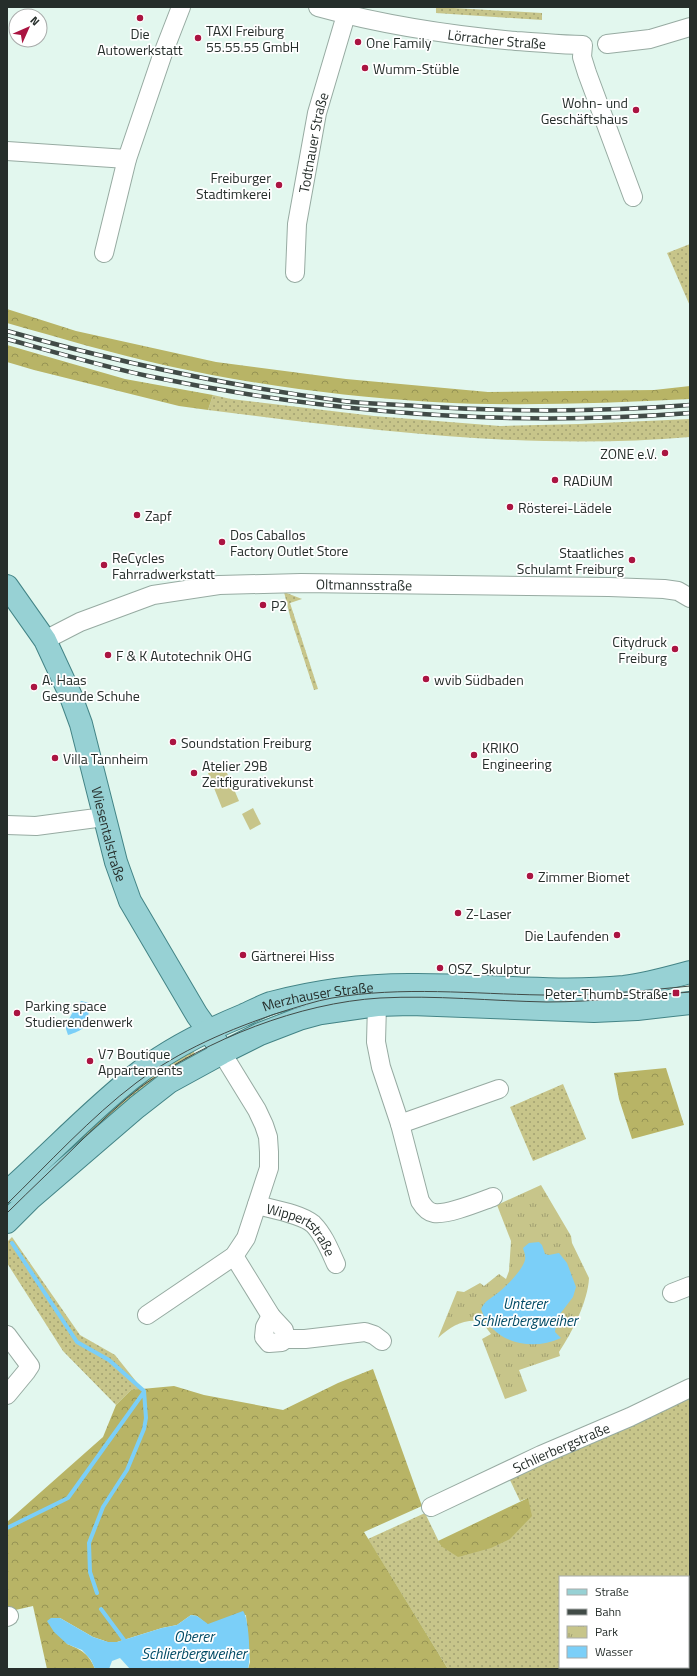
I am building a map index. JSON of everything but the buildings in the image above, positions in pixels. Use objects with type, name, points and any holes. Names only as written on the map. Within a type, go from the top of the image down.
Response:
[{"type":"main road","name":"Wiesentalstraße","points":[[7,586],[45,640],[70,694],[81,724],[97,782],[104,817],[116,862],[130,901],[214,1041]]},
{"type":"main road","name":"Merzhauser Straße","points":[[7,1222],[30,1199],[137,1107],[169,1082],[202,1064],[214,1041],[270,1003],[320,992],[375,985],[444,985],[536,990],[623,987],[690,972]]},
{"type":"main road","name":"Merzhauser Straße","points":[[7,1192],[112,1095],[134,1077],[175,1050],[214,1041],[260,1034],[299,1019],[321,1013],[377,1005],[411,1004],[594,1010],[636,1009],[690,1003]]},
{"type":"street","points":[[104,254],[127,159],[162,56],[181,7]]},
{"type":"street","name":"Lörracher Straße","points":[[318,7],[346,15],[374,14],[427,31],[491,39],[583,45],[582,57],[587,73],[633,197]]},
{"type":"street","name":"Todtnauer Straße","points":[[295,273],[297,224],[317,113],[346,15]]},
{"type":"street","points":[[607,44],[650,39],[690,27]]},
{"type":"street","points":[[7,151],[127,159]]},
{"type":"street","name":"Oltmannsstraße","points":[[45,640],[80,622],[153,595],[219,585],[301,583],[609,587],[664,589],[678,591],[690,598]]},
{"type":"street","points":[[7,824],[36,826],[69,823],[104,817]]},
{"type":"street","name":"Merzhauser Straße","points":[[377,1005],[376,1042],[381,1067],[400,1124],[420,1201],[425,1209],[434,1213],[460,1209],[493,1197]]},
{"type":"street","name":"Wippertstraße","points":[[147,1315],[234,1256],[246,1238],[269,1168],[268,1137],[257,1110],[214,1041]]},
{"type":"street","points":[[400,1124],[499,1089]]},
{"type":"street","name":"Wippertstraße","points":[[258,1205],[301,1218],[312,1224],[324,1240],[336,1264]]},
{"type":"street","points":[[234,1256],[271,1316],[284,1330],[285,1339],[304,1339],[365,1332],[374,1335],[382,1341]]},
{"type":"street","points":[[672,1293],[690,1286]]},
{"type":"street","points":[[7,1335],[30,1366],[7,1395]]},
{"type":"street","name":"Schlierbergstraße","points":[[431,1507],[541,1455],[630,1417],[690,1388]]},
{"type":"green space","points":[[436,7],[542,13],[542,20],[436,13]]},
{"type":"green space","points":[[690,244],[690,306],[667,253]]},
{"type":"green space","points":[[7,309],[76,331],[216,362],[346,379],[488,392],[654,390],[690,386],[690,399],[562,404],[497,404],[400,400],[300,389],[201,373],[87,346],[7,323]]},
{"type":"green space","points":[[7,345],[125,379],[213,395],[208,410],[179,406],[7,362]]},
{"type":"green space","points":[[213,395],[231,399],[374,416],[500,426],[690,419],[690,437],[630,441],[570,442],[510,440],[388,431],[208,410]]},
{"type":"green space","points":[[284,592],[302,599],[290,603],[318,689],[314,690],[290,616]]},
{"type":"green space","points":[[224,766],[239,801],[222,808],[208,773]]},
{"type":"green space","points":[[253,808],[261,824],[250,830],[242,814]]},
{"type":"green space","points":[[190,1045],[196,1056],[7,1217],[7,1200],[100,1110]]},
{"type":"green space","points":[[666,1068],[684,1125],[632,1139],[619,1099],[614,1073]]},
{"type":"green space","points":[[563,1084],[586,1139],[533,1161],[510,1107]]},
{"type":"green space","points":[[541,1185],[571,1236],[572,1243],[589,1278],[588,1287],[586,1297],[578,1316],[569,1336],[559,1352],[560,1356],[519,1370],[527,1391],[505,1399],[482,1339],[491,1334],[481,1321],[462,1322],[452,1327],[438,1338],[457,1291],[464,1292],[480,1283],[484,1286],[499,1274],[506,1279],[509,1271],[511,1241],[497,1205]]},
{"type":"green space","points":[[12,1237],[80,1335],[115,1355],[143,1390],[131,1390],[116,1405],[63,1351],[7,1263],[7,1242]]},
{"type":"green space","points":[[373,1369],[422,1506],[364,1532],[448,1669],[248,1669],[250,1662],[246,1615],[224,1619],[208,1625],[197,1616],[191,1615],[177,1625],[162,1628],[117,1642],[108,1642],[93,1637],[60,1618],[67,1644],[84,1653],[95,1669],[47,1669],[33,1606],[11,1611],[7,1607],[7,1522],[103,1437],[116,1405],[131,1390],[174,1386],[204,1395],[283,1410],[338,1383]]},
{"type":"green space","points":[[690,1394],[690,1669],[448,1669],[368,1539],[425,1513],[441,1546],[528,1498],[520,1501],[509,1478]]},
{"type":"green space","points":[[528,1498],[532,1516],[510,1539],[491,1548],[458,1557],[441,1546],[438,1541]]},
{"type":"water","points":[[81,1001],[90,1003],[86,1024],[80,1030],[68,1035],[65,1026]]},
{"type":"water","name":"Unterer Schlierbergweiher","points":[[539,1242],[542,1245],[545,1254],[549,1255],[559,1253],[567,1263],[576,1287],[573,1297],[557,1318],[555,1332],[561,1338],[537,1344],[514,1342],[503,1337],[494,1330],[486,1321],[481,1309],[487,1301],[510,1282],[524,1264],[525,1254],[523,1248],[529,1243]]},
{"type":"water","name":"Oberer Schlierbergweiher","points":[[243,1611],[247,1622],[249,1639],[248,1669],[130,1669],[120,1658],[112,1661],[109,1669],[95,1669],[91,1660],[82,1650],[67,1644],[54,1632],[47,1621],[51,1618],[60,1618],[93,1637],[108,1642],[117,1642],[162,1628],[177,1625],[191,1615],[197,1616],[208,1624]]},
{"type":"waterway","points":[[12,1243],[77,1342],[109,1360],[144,1391],[146,1418],[144,1429],[127,1470],[103,1507],[89,1543],[90,1572],[97,1593]]},
{"type":"waterway","points":[[7,1528],[68,1498],[144,1392]]},
{"type":"waterway","points":[[101,1609],[124,1640]]},
{"type":"tram line","points":[[7,1204],[70,1141],[119,1096],[153,1071],[170,1060],[224,1033],[281,1012],[332,998],[385,992],[580,995],[690,986]]},
{"type":"tram line","points":[[7,1213],[104,1119],[142,1086],[196,1053],[255,1026],[318,1007],[349,1001],[380,998],[422,997],[565,1002],[690,992]]},
{"type":"railway","points":[[7,331],[90,353],[174,372],[258,388],[352,402],[450,408],[519,410],[622,409],[690,405]]},
{"type":"railway","points":[[7,339],[148,376],[215,389],[350,408],[418,414],[486,417],[622,417],[690,413]]},
{"type":"place","name":"Die Autowerkstatt","points":[[140,18]]},
{"type":"place","name":"TAXI Freiburg 55.55.55 GmbH","points":[[198,38]]},
{"type":"place","name":"One Family","points":[[358,42]]},
{"type":"place","name":"Wumm-Stüble","points":[[365,68]]},
{"type":"place","name":"Wohn- und Geschäftshaus","points":[[636,110]]},
{"type":"place","name":"Freiburger Stadtimkerei","points":[[279,185]]},
{"type":"place","name":"ZONE e.V.","points":[[665,453]]},
{"type":"place","name":"RADiUM","points":[[555,480]]},
{"type":"place","name":"Rösterei-Lädele","points":[[510,507]]},
{"type":"place","name":"Zapf","points":[[137,515]]},
{"type":"place","name":"Dos Caballos Factory Outlet Store","points":[[222,542]]},
{"type":"place","name":"Staatliches Schulamt Freiburg","points":[[632,560]]},
{"type":"place","name":"ReCycles Fahrradwerkstatt","points":[[104,565]]},
{"type":"place","name":"P2","points":[[263,605]]},
{"type":"place","name":"Citydruck Freiburg","points":[[675,649]]},
{"type":"place","name":"F & K Autotechnik OHG","points":[[108,655]]},
{"type":"place","name":"wvib Südbaden","points":[[426,679]]},
{"type":"place","name":"A. Haas Gesunde Schuhe","points":[[34,687]]},
{"type":"place","name":"Soundstation Freiburg","points":[[173,742]]},
{"type":"place","name":"KRIKO Engineering","points":[[474,755]]},
{"type":"place","name":"Villa Tannheim","points":[[55,758]]},
{"type":"place","name":"Atelier 29B Zeitfigurativekunst","points":[[194,773]]},
{"type":"place","name":"Zimmer Biomet","points":[[530,876]]},
{"type":"place","name":"Z-Laser","points":[[458,913]]},
{"type":"place","name":"Die Laufenden","points":[[617,935]]},
{"type":"place","name":"Gärtnerei Hiss","points":[[243,955]]},
{"type":"place","name":"OSZ_Skulptur","points":[[440,968]]},
{"type":"place","name":"Peter-Thumb-Straße","points":[[676,993]]},
{"type":"place","name":"Parking space Studierendenwerk","points":[[17,1013]]},
{"type":"place","name":"V7 Boutique Appartements","points":[[90,1061]]}]
